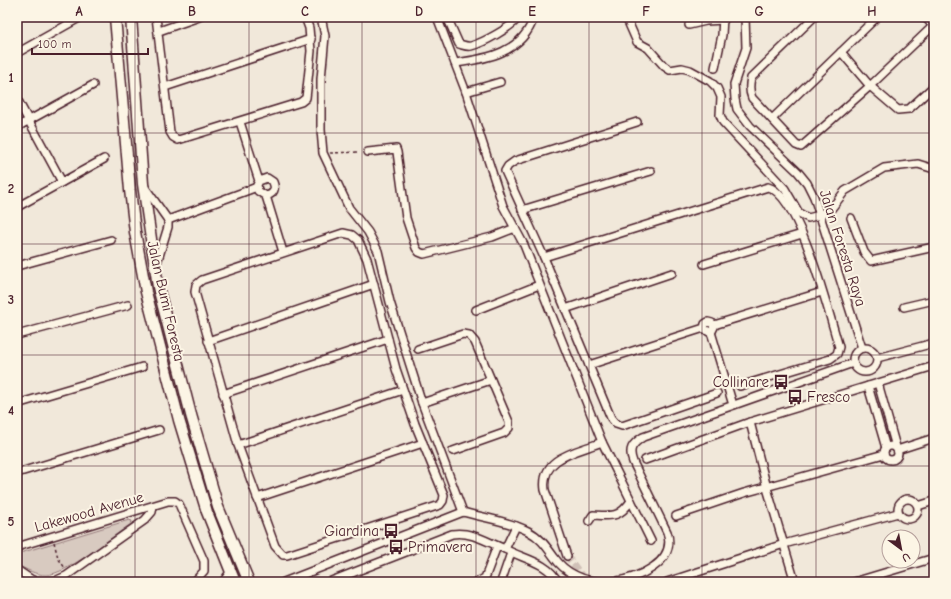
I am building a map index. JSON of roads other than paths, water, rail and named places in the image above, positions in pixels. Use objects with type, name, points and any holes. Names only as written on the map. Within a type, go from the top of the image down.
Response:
[{"type":"main road","name":"Jalan Bumi Foresta","points":[[115,17],[135,232],[146,292],[179,420],[207,512],[235,582]]},
{"type":"main road","name":"Jalan Bumi Foresta","points":[[131,17],[143,184],[155,268],[191,415],[218,507],[250,581]]},
{"type":"main road","points":[[179,420],[191,415]]},
{"type":"street","points":[[17,53],[81,17]]},
{"type":"street","points":[[156,17],[159,31],[170,132],[173,137],[178,140],[301,102],[306,98],[311,38],[305,17]]},
{"type":"street","points":[[159,31],[200,17]]},
{"type":"street","points":[[322,17],[326,36],[320,79],[323,153],[349,208],[368,232],[378,251],[390,302],[422,403],[463,512]]},
{"type":"street","points":[[437,17],[466,92],[503,206],[515,228],[540,284],[602,442],[651,541]]},
{"type":"street","points":[[447,17],[459,44],[471,46],[506,29],[520,17]]},
{"type":"street","points":[[455,63],[487,58],[514,46],[522,40],[532,25],[534,17]]},
{"type":"street","points":[[626,17],[637,42],[648,48],[664,66],[672,70],[682,68],[690,70],[710,81],[717,88],[722,97],[720,116],[723,122],[785,189],[799,213],[808,218],[819,215],[831,209],[845,191],[884,168],[918,164],[934,169]]},
{"type":"street","name":"Jalan Foresta Raya","points":[[745,17],[746,48],[734,84],[735,99],[738,109],[750,126],[807,183],[814,197],[862,348]]},
{"type":"street","points":[[814,17],[751,78],[749,91],[752,98],[796,145],[801,147],[934,27],[925,17]]},
{"type":"street","points":[[772,119],[877,17]]},
{"type":"street","points":[[689,25],[723,18],[715,68]]},
{"type":"street","points":[[165,88],[311,38]]},
{"type":"street","points":[[841,52],[870,86],[898,110],[903,111],[910,109],[934,86]]},
{"type":"street","points":[[466,92],[500,82]]},
{"type":"street","points":[[17,127],[93,85]]},
{"type":"street","points":[[17,99],[62,182]]},
{"type":"street","points":[[168,220],[258,184],[266,178],[273,182],[275,189],[273,193],[266,196],[260,194],[258,184],[240,122]]},
{"type":"street","points":[[637,122],[515,160],[505,171],[507,178],[544,257],[611,418],[616,424],[622,426],[717,393]]},
{"type":"street","points":[[368,152],[396,149],[398,152],[406,218],[416,248],[419,252],[424,254],[492,237],[515,228]]},
{"type":"street","points":[[17,207],[104,160]]},
{"type":"street","points":[[522,210],[651,171]]},
{"type":"street","points":[[143,184],[168,220],[168,227],[155,268]]},
{"type":"street","points":[[544,257],[768,188],[774,189],[781,196],[802,234],[839,347],[837,354],[830,359],[740,386]]},
{"type":"street","points":[[266,196],[283,252]]},
{"type":"street","points":[[852,218],[864,252],[872,261],[934,248]]},
{"type":"street","points":[[343,233],[352,235],[358,240],[363,249],[374,284],[403,390],[444,495],[443,501],[440,505],[287,555],[280,553],[275,546],[238,445],[195,292],[196,285],[202,280],[343,233]]},
{"type":"street","points":[[704,264],[802,234]]},
{"type":"street","points":[[17,266],[111,240]]},
{"type":"street","points":[[565,309],[672,273]]},
{"type":"street","points":[[208,341],[374,284]]},
{"type":"street","points":[[476,310],[540,284]]},
{"type":"street","points":[[712,329],[822,292]]},
{"type":"street","points":[[904,307],[934,300]]},
{"type":"street","points":[[17,335],[128,305]]},
{"type":"street","points":[[589,365],[704,328],[705,324],[708,322],[712,329],[733,405]]},
{"type":"street","points":[[418,349],[463,334],[470,335],[475,342],[509,422],[509,428],[504,433],[453,451]]},
{"type":"street","points":[[223,394],[388,339]]},
{"type":"street","points":[[877,358],[934,343]]},
{"type":"street","points":[[862,348],[872,350],[877,358],[876,366],[869,371],[860,370],[854,363],[855,354],[862,348]]},
{"type":"street","points":[[612,582],[638,576],[654,567],[665,556],[669,544],[667,532],[633,462],[630,453],[633,443],[642,437],[854,363]]},
{"type":"street","points":[[644,460],[750,422],[934,366]]},
{"type":"street","points":[[17,404],[142,367]]},
{"type":"street","points":[[869,371],[896,448],[896,457],[892,460],[887,458],[885,451],[873,385]]},
{"type":"street","points":[[422,403],[491,380]]},
{"type":"street","points":[[238,445],[403,390]]},
{"type":"street","points":[[750,422],[767,488],[795,582]]},
{"type":"street","points":[[17,473],[159,430]]},
{"type":"street","points":[[676,516],[708,504],[767,488],[885,451],[890,446],[896,448],[934,438]]},
{"type":"street","points":[[567,556],[545,490],[544,481],[546,472],[552,464],[560,458],[602,442]]},
{"type":"street","points":[[258,498],[423,443]]},
{"type":"street","points":[[912,499],[918,506],[918,514],[912,519],[904,519],[898,513],[898,508],[903,500],[912,499]]},
{"type":"street","points":[[153,506],[168,501],[175,501],[179,504],[204,561],[204,571],[194,582]]},
{"type":"street","points":[[918,506],[934,501]]},
{"type":"street","points":[[589,521],[593,515],[615,516],[624,512],[631,502]]},
{"type":"street","name":"Lakewood Avenue","points":[[17,547],[153,506],[152,512],[145,520],[69,574],[55,580],[43,582],[32,580],[17,570]]},
{"type":"street","points":[[284,582],[463,512],[516,526],[528,531],[547,546],[561,566],[580,578],[604,582]]},
{"type":"street","points":[[667,582],[784,544],[898,513]]},
{"type":"street","points":[[501,582],[508,551],[516,526]]},
{"type":"street","points":[[329,582],[452,534],[462,532],[472,534],[541,565],[550,570],[558,582]]},
{"type":"street","points":[[477,582],[485,578],[497,546]]},
{"type":"street","points":[[854,582],[934,558]]},
{"type":"street","points":[[223,582],[231,571]]},
{"type":"tunnel","points":[[567,556],[584,579]]},
{"type":"place","name":"Collinare","points":[[781,382]]},
{"type":"place","name":"Fresco","points":[[795,397]]},
{"type":"place","name":"Giardina","points":[[391,531]]},
{"type":"place","name":"Primavera","points":[[396,547]]}]
